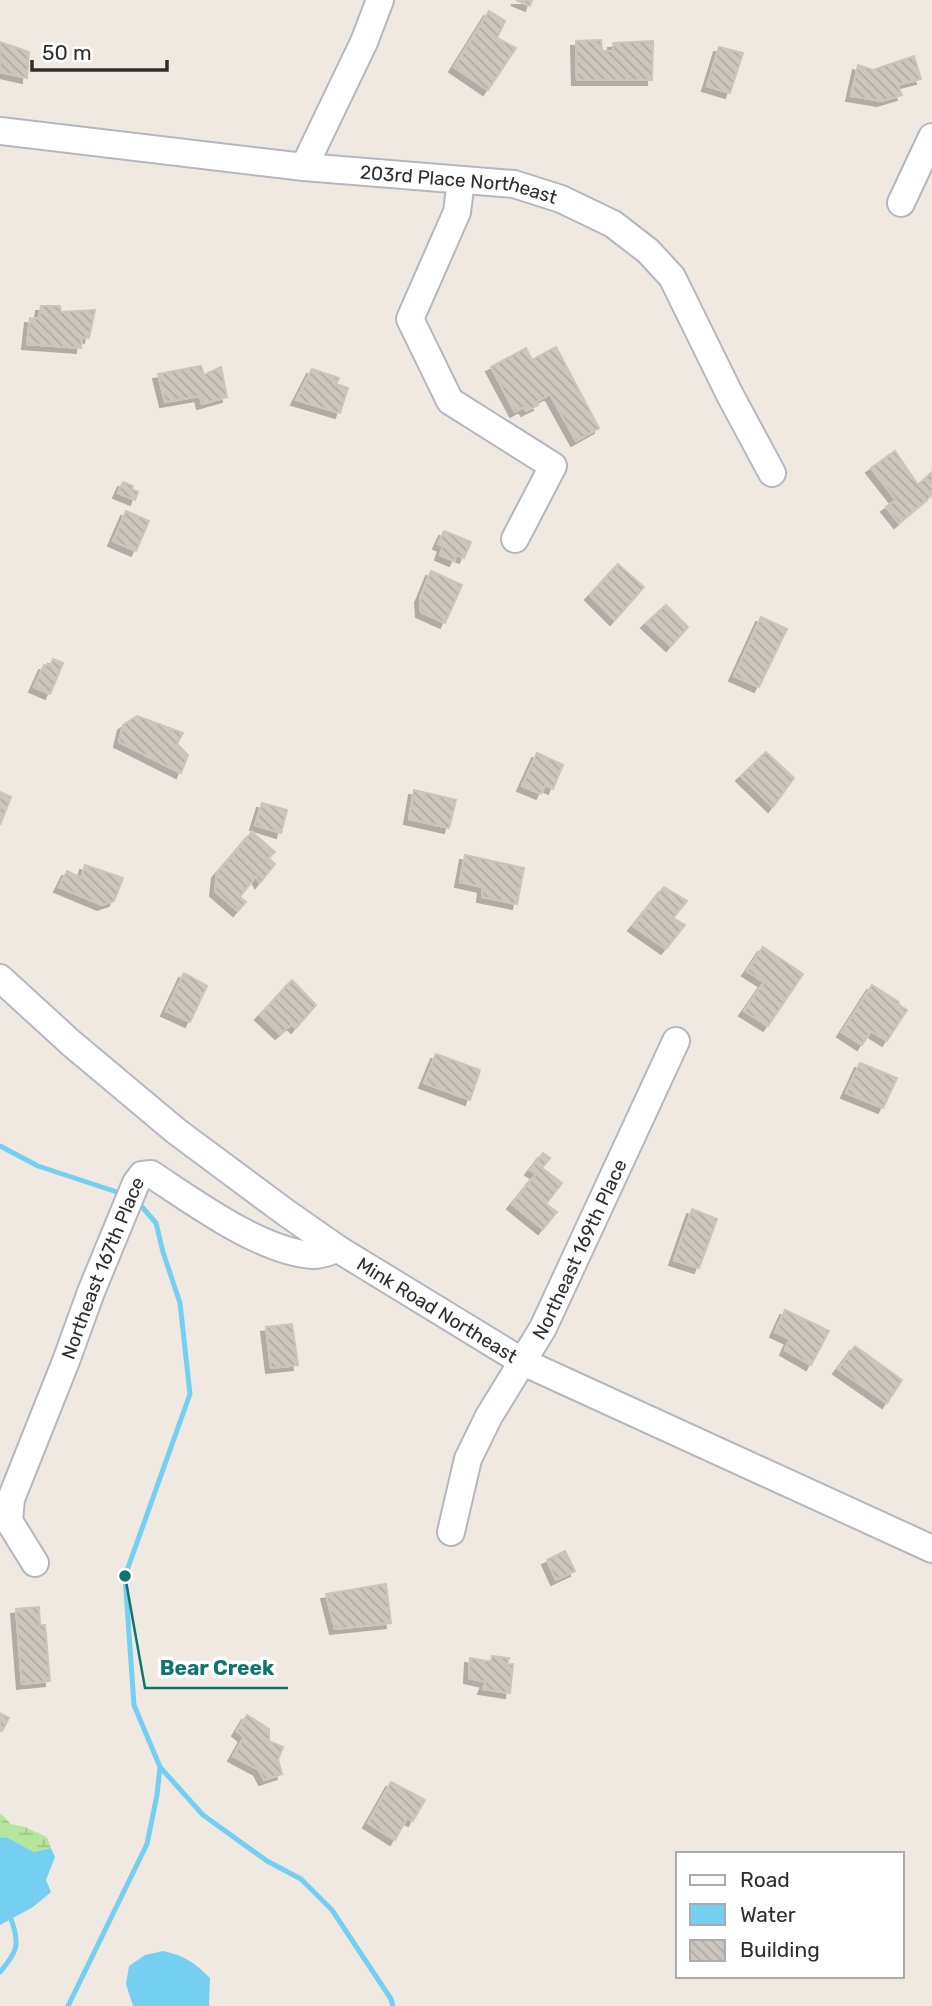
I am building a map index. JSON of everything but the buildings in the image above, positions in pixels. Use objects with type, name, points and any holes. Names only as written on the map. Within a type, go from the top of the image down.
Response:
[{"type":"street","points":[[304,167],[364,43],[380,0]]},
{"type":"street","name":"203rd Place Northeast","points":[[0,131],[304,167],[514,184],[561,199],[613,224],[648,251],[672,277],[772,473]]},
{"type":"street","points":[[901,203],[932,137]]},
{"type":"street","points":[[461,181],[457,212],[410,319],[450,401],[553,466],[515,539]]},
{"type":"street","name":"Mink Road Northeast","points":[[0,978],[71,1043],[176,1131],[338,1249],[523,1362],[932,1549]]},
{"type":"street","name":"Northeast 169th Place","points":[[451,1532],[468,1459],[489,1416],[543,1328],[676,1041]]},
{"type":"street","name":"Northeast 167th Place","points":[[35,1563],[9,1521],[11,1499],[91,1292],[136,1183],[142,1175],[150,1174],[241,1231],[288,1251],[314,1255],[338,1249]]},
{"type":"green space","points":[[0,1813],[11,1824],[47,1837],[51,1848],[34,1852],[6,1837],[0,1838]]},
{"type":"water","points":[[6,1837],[34,1852],[51,1848],[55,1857],[46,1880],[51,1892],[33,1907],[0,1925],[0,1838]]},
{"type":"water","points":[[163,1951],[189,1960],[210,1978],[209,2006],[133,2006],[126,1984],[129,1966],[145,1955]]},
{"type":"waterway","points":[[0,1146],[38,1166],[123,1195]]},
{"type":"waterway","points":[[137,1204],[156,1223],[180,1303],[190,1394],[125,1576],[134,1705],[160,1767],[203,1815],[267,1861],[301,1879],[332,1910],[393,2006]]},
{"type":"waterway","points":[[68,2006],[147,1844],[160,1767]]},
{"type":"waterway","points":[[0,1972],[16,1947],[16,1935],[11,1919]]},
{"type":"place","name":"Bear Creek","points":[[125,1576]]}]
